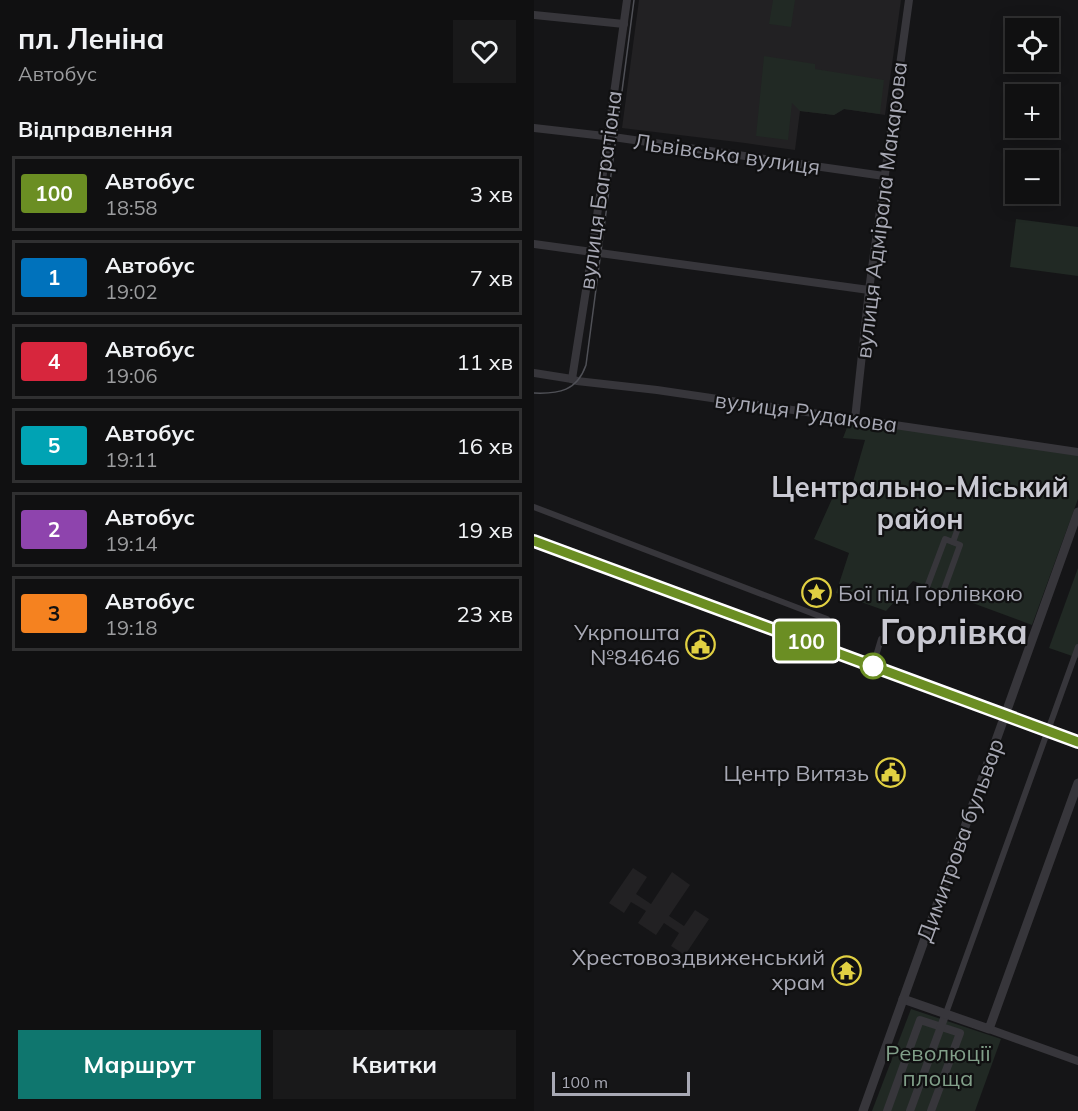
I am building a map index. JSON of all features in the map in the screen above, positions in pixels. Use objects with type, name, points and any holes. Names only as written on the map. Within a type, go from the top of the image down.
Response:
[{"type":"main road","points":[[534,541],[1078,742]]},
{"type":"street","name":"вулиця Багратіона","points":[[573,379],[627,0]]},
{"type":"street","name":"вулиця Адмірала Макарова","points":[[855,419],[869,290],[909,0]]},
{"type":"street","points":[[534,15],[624,24]]},
{"type":"street","name":"Львівська вулиця","points":[[534,128],[884,176]]},
{"type":"street","points":[[534,244],[869,290]]},
{"type":"street","name":"вулиця Рудакова","points":[[534,373],[1078,452]]},
{"type":"street","points":[[534,507],[827,618]]},
{"type":"street","name":"Димитрова бульвар","points":[[863,1111],[1078,513]]},
{"type":"street","points":[[953,542],[958,528]]},
{"type":"street","points":[[927,587],[945,539],[960,545],[943,592]]},
{"type":"street","points":[[873,666],[881,639]]},
{"type":"street","points":[[910,1111],[1078,647]]},
{"type":"street","points":[[989,1029],[1078,783]]},
{"type":"street","points":[[903,999],[1078,1061]]},
{"type":"street","points":[[887,1111],[920,1020],[960,1033],[931,1111]]},
{"type":"shaded area","points":[[639,0],[901,0],[885,115],[844,109],[834,115],[800,111],[795,150],[622,128]]},
{"type":"shaded area","points":[[633,868],[647,877],[636,894],[651,904],[672,872],[690,885],[669,916],[684,926],[695,910],[709,919],[685,955],[671,946],[679,933],[664,923],[656,935],[638,923],[646,911],[631,902],[624,913],[609,903]]},
{"type":"green space","points":[[773,0],[795,0],[791,27],[769,24]]},
{"type":"green space","points":[[764,56],[815,64],[815,69],[884,80],[880,114],[844,109],[834,115],[800,111],[792,103],[788,140],[756,136]]},
{"type":"green space","points":[[1016,219],[1078,227],[1078,276],[1010,267]]},
{"type":"green space","points":[[851,417],[1078,449],[1078,499],[1032,625],[913,581],[886,611],[836,593],[849,553],[814,539],[836,490],[850,492],[865,440],[843,438]]},
{"type":"green space","points":[[1078,568],[1078,658],[1049,648]]},
{"type":"green space","name":"Революції площа","points":[[911,1009],[1001,1039],[975,1111],[872,1111]]},
{"type":"tram line","points":[[534,393],[551,393],[572,386],[586,365],[634,0]]},
{"type":"bus line","name":"100","points":[[534,541],[1078,742]]},
{"type":"place","name":"Бої під Горлівкою","points":[[817,593]]},
{"type":"place","name":"Укрпошта №84646","points":[[701,645]]},
{"type":"place","name":"Центр Витязь","points":[[890,773]]},
{"type":"place","name":"Хрестовоздвиженський храм","points":[[846,970]]},
{"type":"district","name":"Центрально-Міський район","points":[[920,502]]},
{"type":"district","name":"Горлівка","points":[[954,631]]}]
